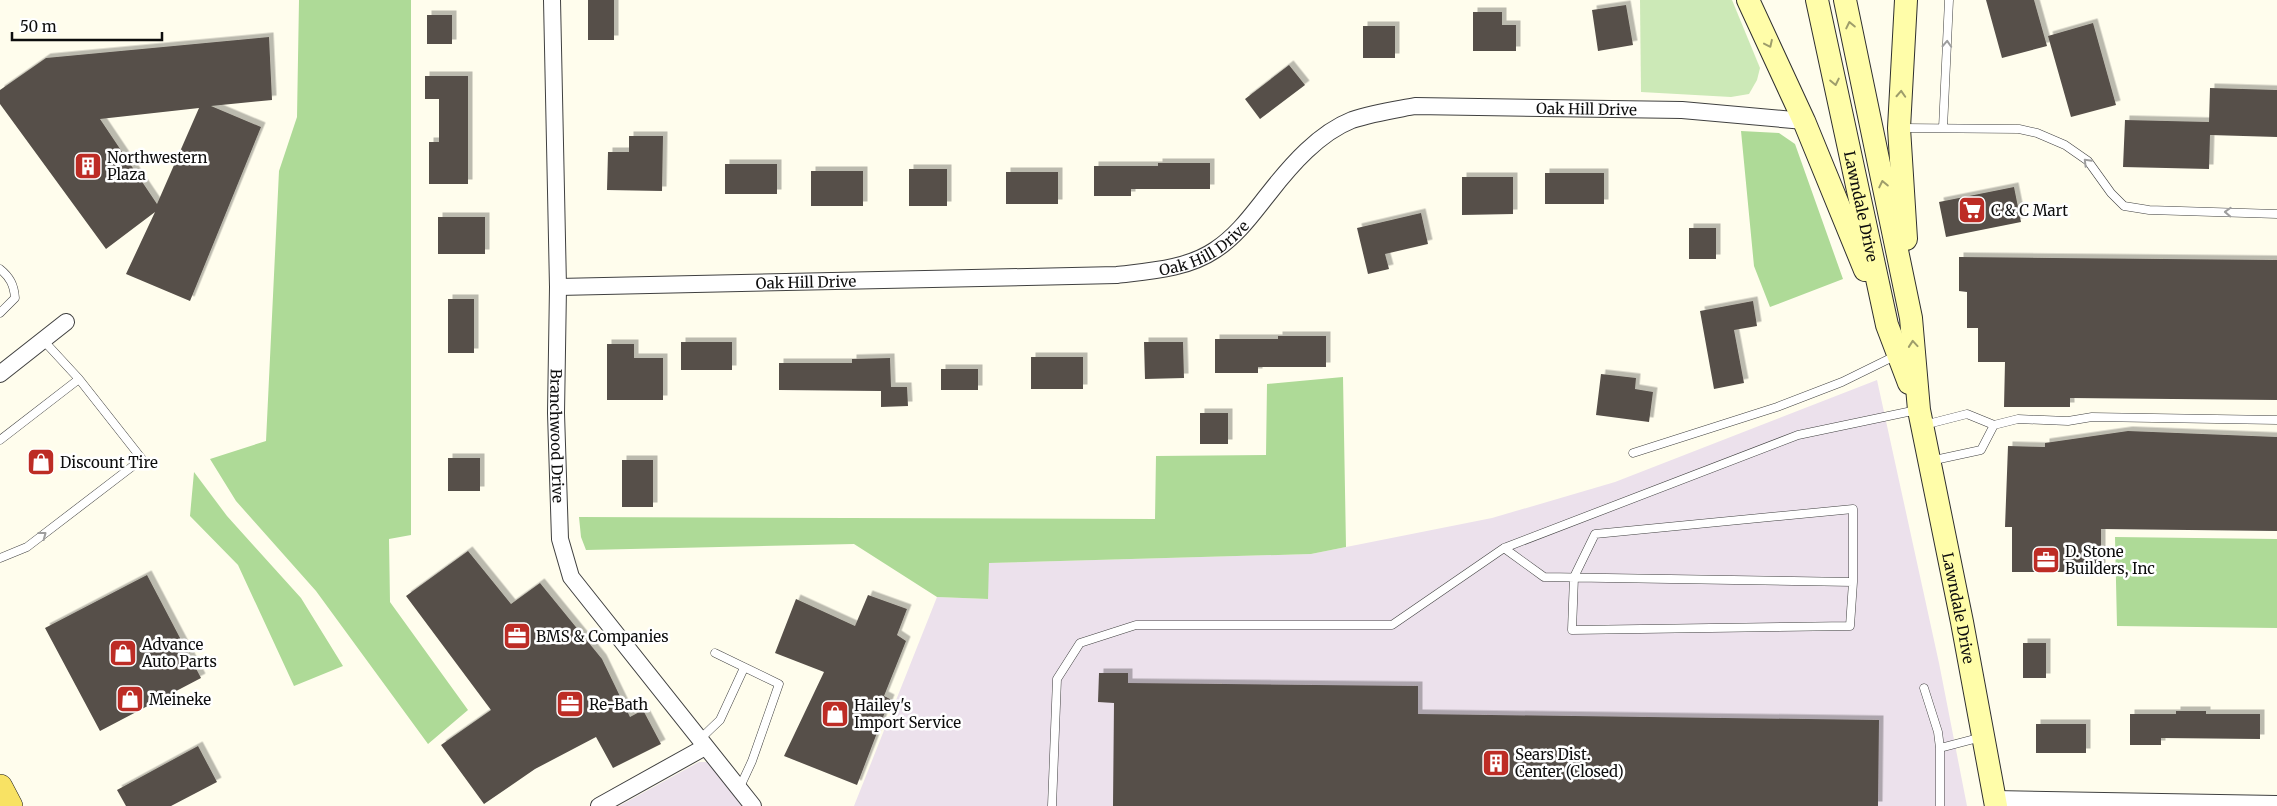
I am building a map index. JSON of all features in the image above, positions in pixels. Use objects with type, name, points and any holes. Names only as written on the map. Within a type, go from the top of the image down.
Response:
[{"type":"main road","points":[[1748,0],[1804,121],[1887,325]]},
{"type":"main road","name":"Lawndale Drive","points":[[1817,0],[1887,325],[1921,418]]},
{"type":"main road","name":"Lawndale Drive","points":[[1845,0],[1911,318],[1921,418],[1995,802]]},
{"type":"main road","points":[[1906,0],[1900,128],[1911,318]]},
{"type":"main road","points":[[0,787],[10,806]]},
{"type":"street","name":"Branchwood Drive","points":[[552,0],[558,287],[556,413],[560,539],[562,549],[571,576],[753,806]]},
{"type":"street","name":"Oak Hill Drive","points":[[558,287],[1116,275],[1182,264],[1215,250],[1241,229],[1287,171],[1330,132],[1351,121],[1380,112],[1415,106],[1682,110],[1804,121]]},
{"type":"street","points":[[1,372],[66,322]]},
{"type":"street","points":[[599,806],[702,743]]},
{"type":"street","points":[[1995,802],[2277,804]]},
{"type":"lane","points":[[1943,128],[1949,0]]},
{"type":"lane","points":[[1900,128],[2019,129],[2037,133],[2065,145],[2088,161],[2111,193],[2124,206],[2149,210],[2277,214]]},
{"type":"lane","points":[[0,269],[10,279],[14,288],[15,298],[0,312]]},
{"type":"lane","points":[[0,558],[27,547],[142,459],[78,378],[43,340]]},
{"type":"lane","points":[[1633,453],[1776,407],[1842,382],[1898,355]]},
{"type":"lane","points":[[0,440],[78,378]]},
{"type":"lane","points":[[1052,806],[1058,679],[1080,643],[1136,625],[1392,625],[1504,548],[1798,435],[1921,418],[1967,414],[1994,425],[2018,419],[2068,421],[2092,417],[2277,420]]},
{"type":"lane","points":[[1929,461],[1982,450],[1994,425]]},
{"type":"lane","points":[[1853,509],[1853,582],[1850,626],[1572,630],[1574,577],[1595,534],[1853,509]]},
{"type":"lane","points":[[1504,548],[1544,577],[1853,582]]},
{"type":"lane","points":[[714,653],[779,684],[752,761],[739,788]]},
{"type":"lane","points":[[702,743],[720,720],[744,668]]},
{"type":"lane","points":[[1924,688],[1938,732],[1940,748],[1940,806]]},
{"type":"lane","points":[[1940,748],[1983,737]]},
{"type":"shaded area","points":[[1877,380],[1939,663],[1967,806],[854,806],[937,597],[987,599],[988,563],[1311,554],[1492,518],[1615,482]]},
{"type":"shaded area","points":[[699,762],[708,762],[744,806],[619,806]]},
{"type":"green space","points":[[299,0],[411,0],[411,535],[389,539],[390,602],[468,710],[428,744],[316,591],[236,501],[210,459],[266,441],[279,171],[297,117]]},
{"type":"green space","points":[[1640,0],[1732,0],[1760,68],[1757,80],[1749,94],[1731,97],[1641,92]]},
{"type":"green space","points":[[1741,131],[1779,133],[1795,144],[1843,279],[1770,307],[1754,266]]},
{"type":"green space","points":[[1343,377],[1346,547],[1311,554],[989,563],[988,599],[937,597],[854,544],[586,550],[581,537],[579,517],[1155,519],[1156,456],[1266,455],[1267,384]]},
{"type":"green space","points":[[194,472],[227,516],[301,598],[343,666],[294,686],[238,565],[190,516]]},
{"type":"green space","points":[[2115,537],[2277,539],[2277,628],[2117,626]]},
{"type":"building","points":[[588,0],[614,0],[614,40],[588,40]]},
{"type":"building","points":[[1986,0],[2034,0],[2047,46],[2002,58]]},
{"type":"building","points":[[1626,5],[1633,45],[1598,51],[1592,10]]},
{"type":"building","points":[[1473,12],[1502,12],[1502,25],[1516,25],[1516,51],[1473,51]]},
{"type":"building","points":[[427,15],[452,15],[452,44],[427,44]]},
{"type":"building","points":[[2093,23],[2116,105],[2071,117],[2048,36]]},
{"type":"building","points":[[1363,26],[1395,26],[1395,58],[1363,58]]},
{"type":"building","name":"Northwestern Plaza","points":[[269,37],[272,100],[211,106],[261,127],[190,301],[126,274],[155,212],[106,249],[0,104],[0,90],[46,58]],"holes":[[[199,108],[157,204],[100,119]]]},
{"type":"building","points":[[1289,65],[1305,85],[1260,119],[1245,99]]},
{"type":"building","points":[[425,76],[468,76],[468,184],[429,184],[429,142],[439,142],[439,99],[425,99]]},
{"type":"building","points":[[2210,88],[2277,90],[2277,137],[2210,135],[2209,169],[2123,167],[2125,120],[2209,122]]},
{"type":"building","points":[[629,136],[663,136],[662,191],[607,190],[608,152],[629,152]]},
{"type":"building","points":[[1158,163],[1210,163],[1210,189],[1131,189],[1131,196],[1094,196],[1094,166],[1158,166]]},
{"type":"building","points":[[725,164],[777,164],[777,194],[725,194]]},
{"type":"building","points":[[909,169],[947,169],[947,206],[909,206]]},
{"type":"building","points":[[811,171],[863,171],[863,206],[811,206]]},
{"type":"building","points":[[1006,172],[1058,172],[1058,204],[1006,204]]},
{"type":"building","points":[[1545,173],[1604,173],[1604,204],[1545,204]]},
{"type":"building","points":[[1462,177],[1513,177],[1513,214],[1462,215]]},
{"type":"building","points":[[2014,187],[2021,222],[1946,237],[1939,202]]},
{"type":"building","points":[[1421,213],[1428,244],[1385,254],[1389,269],[1368,274],[1357,228]]},
{"type":"building","points":[[438,217],[485,217],[485,254],[438,254]]},
{"type":"building","points":[[1689,228],[1716,228],[1716,259],[1689,259]]},
{"type":"building","points":[[1959,257],[2277,260],[2277,400],[2070,398],[2070,407],[2004,407],[2005,362],[1978,362],[1978,328],[1967,328],[1967,292],[1959,291]]},
{"type":"building","points":[[448,299],[474,299],[474,353],[448,353]]},
{"type":"building","points":[[1753,301],[1757,326],[1734,330],[1744,383],[1714,389],[1700,311]]},
{"type":"building","points":[[1278,336],[1326,336],[1326,367],[1258,367],[1258,373],[1215,373],[1215,339],[1278,339]]},
{"type":"building","points":[[681,342],[732,342],[732,370],[681,370]]},
{"type":"building","points":[[1144,342],[1183,342],[1184,378],[1145,379]]},
{"type":"building","points":[[607,344],[634,344],[634,358],[663,358],[663,400],[607,400]]},
{"type":"building","points":[[1031,357],[1083,357],[1083,389],[1031,389]]},
{"type":"building","points":[[890,358],[891,387],[907,387],[908,406],[881,407],[881,391],[779,390],[779,363],[852,363],[852,359]]},
{"type":"building","points":[[941,369],[978,369],[978,390],[941,390]]},
{"type":"building","points":[[1601,374],[1636,378],[1635,389],[1653,392],[1649,422],[1596,415]]},
{"type":"building","points":[[1200,413],[1228,413],[1228,444],[1200,444]]},
{"type":"building","points":[[2128,431],[2277,437],[2277,531],[2101,529],[2101,572],[2012,572],[2012,527],[2005,527],[2008,446],[2045,447],[2045,443]]},
{"type":"building","points":[[448,458],[480,458],[480,491],[448,491]]},
{"type":"building","points":[[622,460],[653,460],[653,507],[622,507]]},
{"type":"building","points":[[468,551],[511,604],[540,583],[602,659],[630,717],[643,710],[661,744],[613,768],[596,737],[535,769],[484,804],[441,745],[491,710],[406,596]]},
{"type":"building","name":"Advance Auto Parts","points":[[147,575],[201,678],[100,731],[45,628]]},
{"type":"building","points":[[868,595],[907,609],[897,635],[906,641],[884,696],[890,699],[857,785],[784,756],[824,672],[775,653],[796,599],[855,626]]},
{"type":"building","points":[[2023,643],[2046,643],[2046,678],[2023,678]]},
{"type":"building","name":"Sears Dist. Center (Closed)","points":[[1099,673],[1128,673],[1128,683],[1418,686],[1418,714],[1879,720],[1878,806],[1113,806],[1114,703],[1098,702]]},
{"type":"building","points":[[2176,711],[2206,711],[2206,714],[2260,714],[2260,739],[2161,738],[2161,745],[2130,745],[2130,714],[2176,714]]},
{"type":"building","points":[[2036,724],[2086,724],[2086,753],[2036,753]]},
{"type":"building","points":[[198,746],[217,782],[171,806],[126,806],[117,790]]},
{"type":"place","name":"Northwestern Plaza","points":[[88,166]]},
{"type":"place","name":"C & C Mart","points":[[1972,210]]},
{"type":"place","name":"Discount Tire","points":[[41,462]]},
{"type":"place","name":"D. Stone Builders, Inc","points":[[2046,560]]},
{"type":"place","name":"BMS & Companies","points":[[517,636]]},
{"type":"place","name":"Advance Auto Parts","points":[[123,653]]},
{"type":"place","name":"Meineke","points":[[130,699]]},
{"type":"place","name":"Re-Bath","points":[[570,704]]},
{"type":"place","name":"Hailey's Import Service","points":[[835,714]]},
{"type":"place","name":"Sears Dist. Center (Closed)","points":[[1496,763]]}]
